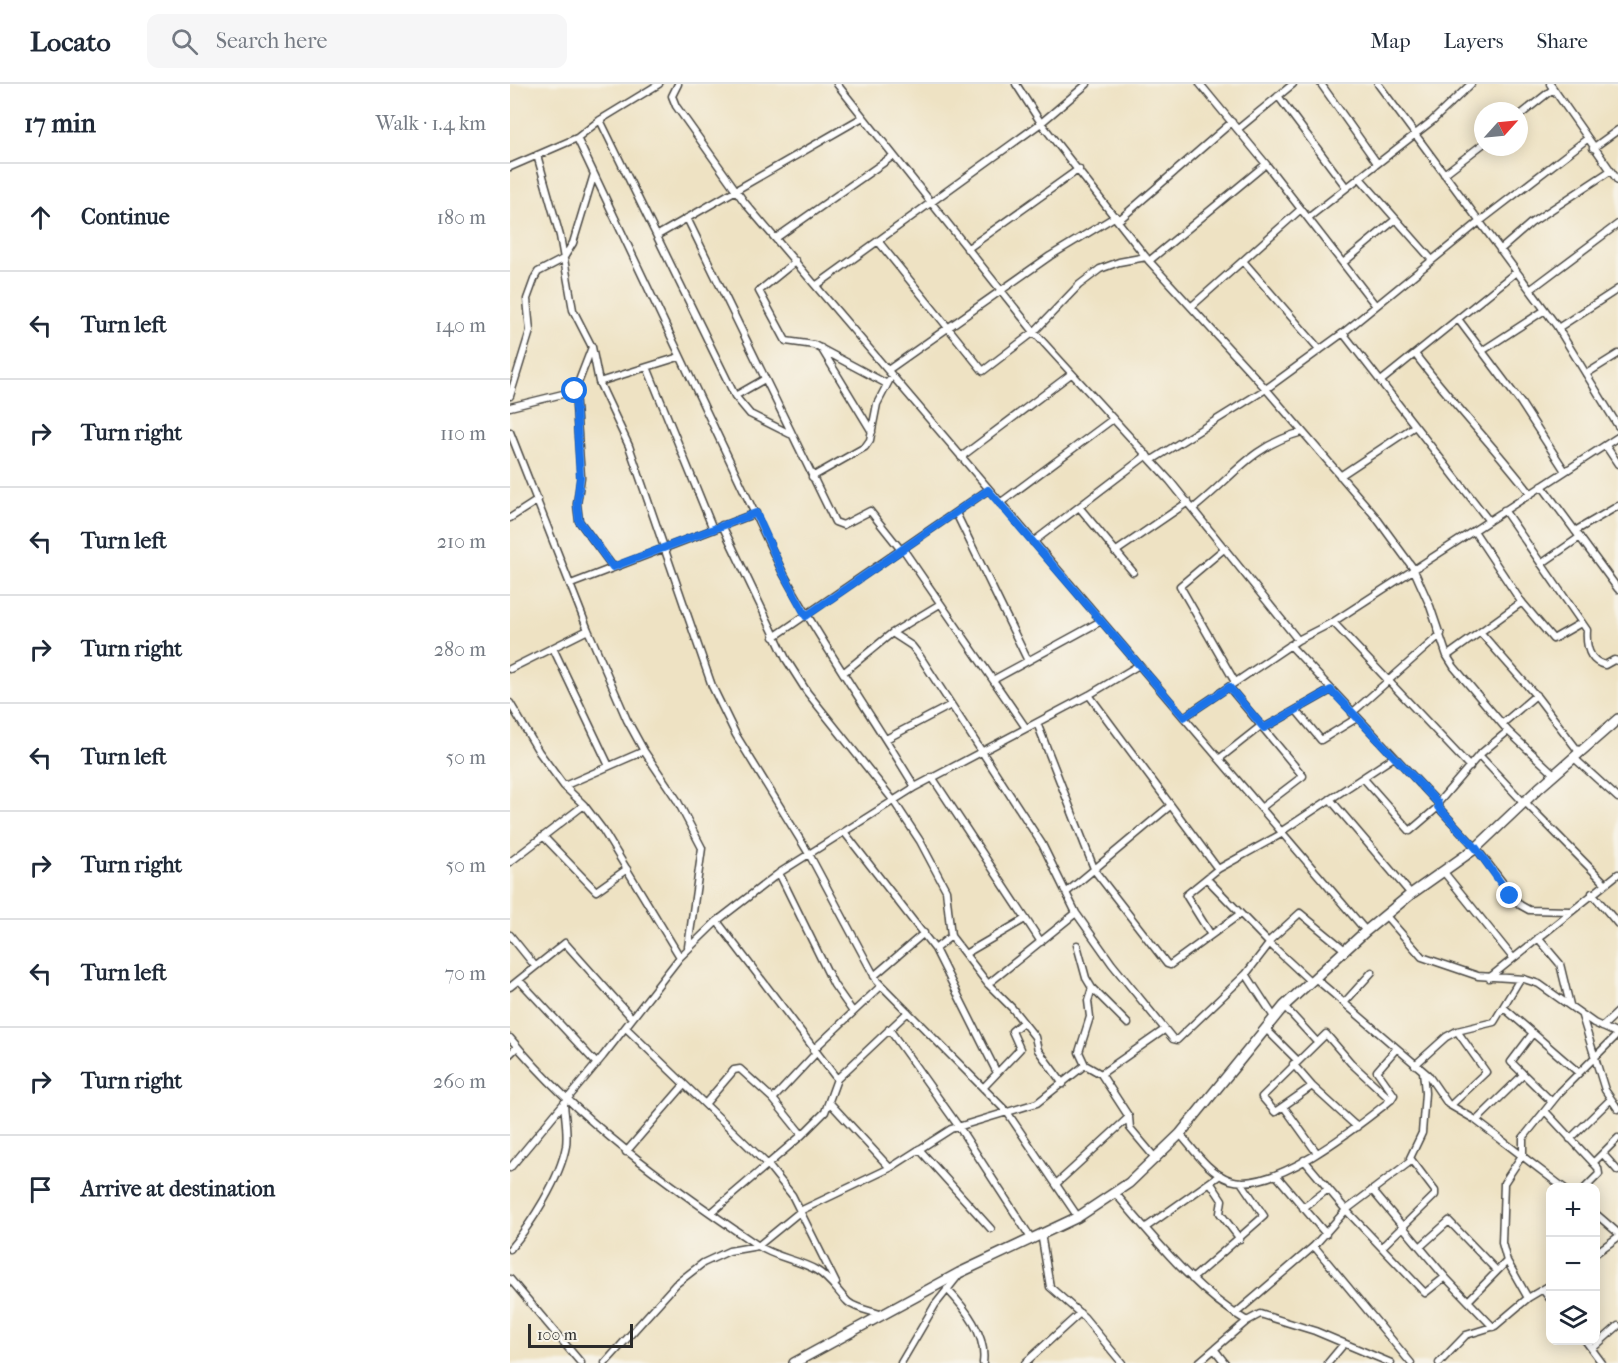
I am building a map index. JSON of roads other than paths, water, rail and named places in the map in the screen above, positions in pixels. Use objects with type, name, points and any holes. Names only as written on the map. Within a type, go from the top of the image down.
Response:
[{"type":"street","points":[[510,167],[577,138],[600,120],[659,84]]},
{"type":"street","points":[[666,84],[676,86],[672,96],[676,106],[735,189],[988,490],[1366,931]]},
{"type":"street","points":[[837,84],[1034,333],[1194,508],[1298,640]]},
{"type":"street","points":[[1016,84],[1041,123],[1148,259],[1266,389],[1375,516],[1413,568],[1441,634],[1447,656],[1508,731],[1554,774]]},
{"type":"street","points":[[817,285],[1041,123],[1087,84]]},
{"type":"street","points":[[1200,84],[1266,164],[1376,306]]},
{"type":"street","points":[[1238,129],[1293,84]]},
{"type":"street","points":[[1321,84],[1377,162]]},
{"type":"street","points":[[1308,218],[1414,135],[1471,84]]},
{"type":"street","points":[[1381,85],[1414,135],[1558,328],[1618,426]]},
{"type":"street","points":[[1528,108],[1551,87],[1618,181]]},
{"type":"street","points":[[1278,96],[1346,187]]},
{"type":"street","points":[[658,234],[863,117]]},
{"type":"street","points":[[600,120],[658,234],[735,396],[750,414],[791,435]]},
{"type":"street","points":[[812,477],[860,451],[870,440],[877,404],[890,373],[1000,290],[1118,218],[1232,122]]},
{"type":"street","points":[[1593,148],[1618,130]]},
{"type":"street","points":[[577,138],[782,571],[806,616],[915,786]]},
{"type":"street","points":[[1033,542],[1078,507],[1149,458],[1266,389],[1320,350],[1479,222],[1587,139]]},
{"type":"street","points":[[1444,174],[1474,151]]},
{"type":"street","points":[[537,155],[560,236],[573,310],[592,347],[599,382],[629,446],[711,686],[736,735],[808,854],[874,976],[881,986],[1007,1112],[1078,1216]]},
{"type":"street","points":[[776,238],[893,156]]},
{"type":"street","points":[[878,241],[983,371],[1034,333],[1078,285],[1100,269],[1119,262],[1148,259],[1266,164]]},
{"type":"street","points":[[967,249],[1079,170]]},
{"type":"street","points":[[1500,250],[1531,223],[1610,171]]},
{"type":"street","points":[[510,396],[530,331],[527,299],[535,277],[538,272],[564,259],[576,236],[594,174]]},
{"type":"street","points":[[1359,177],[1432,260]]},
{"type":"street","points":[[1192,306],[1301,209]]},
{"type":"street","points":[[687,218],[763,380],[838,525],[843,525],[870,511],[902,550],[1026,728]]},
{"type":"street","points":[[1343,263],[1396,219]]},
{"type":"street","points":[[1530,290],[1618,224]]},
{"type":"street","points":[[796,261],[761,287],[760,295],[788,343],[807,343],[821,348],[887,384]]},
{"type":"street","points":[[1243,261],[1320,350]]},
{"type":"street","points":[[1381,381],[1516,272]]},
{"type":"street","points":[[1558,328],[1618,289]]},
{"type":"street","points":[[1482,351],[1545,310]]},
{"type":"street","points":[[1458,319],[1521,403],[1565,471]]},
{"type":"street","points":[[1343,333],[1489,521]]},
{"type":"street","points":[[592,347],[575,391],[581,486],[577,513],[579,521],[613,567]]},
{"type":"street","points":[[821,348],[872,432]]},
{"type":"street","points":[[1415,354],[1437,383],[1491,441],[1530,493]]},
{"type":"street","points":[[1586,374],[1618,354]]},
{"type":"street","points":[[599,382],[679,357]]},
{"type":"street","points":[[647,366],[713,529]]},
{"type":"street","points":[[961,458],[1071,374]]},
{"type":"street","points":[[735,396],[763,380]]},
{"type":"street","points":[[510,407],[575,391]]},
{"type":"street","points":[[1000,503],[1113,419]]},
{"type":"street","points":[[1340,476],[1416,426]]},
{"type":"street","points":[[510,432],[588,630],[644,751],[677,800],[702,848],[688,948]]},
{"type":"street","points":[[1194,508],[1259,449],[1277,439],[1302,432]]},
{"type":"street","points":[[1184,717],[1290,645],[1333,622],[1618,437]]},
{"type":"street","points":[[1606,446],[1618,464]]},
{"type":"street","points":[[1542,486],[1618,590]]},
{"type":"street","points":[[774,637],[988,490]]},
{"type":"street","points":[[510,518],[538,500]]},
{"type":"street","points":[[1115,552],[1188,502]]},
{"type":"street","points":[[1541,564],[1618,506]]},
{"type":"street","points":[[1078,507],[1133,572]]},
{"type":"street","points":[[1504,510],[1587,630],[1588,651],[1593,660],[1605,665],[1614,660],[1618,661]]},
{"type":"street","points":[[571,585],[664,546],[756,513]]},
{"type":"street","points":[[956,513],[1029,661]]},
{"type":"street","points":[[722,525],[774,637],[807,692],[893,800],[921,841],[946,890],[951,936],[988,984],[1035,1037],[1038,1050],[1063,1083]]},
{"type":"street","points":[[1474,531],[1522,602],[1553,639],[1581,623]]},
{"type":"street","points":[[1225,548],[1180,586],[1235,682]]},
{"type":"street","points":[[1447,656],[1522,602]]},
{"type":"street","points":[[843,674],[892,633],[940,604]]},
{"type":"street","points":[[993,680],[1101,621]]},
{"type":"street","points":[[1333,622],[1470,767]]},
{"type":"street","points":[[510,669],[588,630]]},
{"type":"street","points":[[892,633],[915,650],[1042,844],[1076,913],[1164,1030],[1177,1040],[1246,974],[1268,943],[1300,913],[1345,950]]},
{"type":"street","points":[[1481,633],[1536,695],[1576,754],[1618,798]]},
{"type":"street","points":[[1296,710],[1321,740],[1354,716],[1387,680],[1441,634]]},
{"type":"street","points":[[1290,645],[1438,805],[1476,848],[1520,905],[1529,910],[1570,911]]},
{"type":"street","points":[[553,648],[609,766]]},
{"type":"street","points":[[510,1168],[597,1064],[680,957],[717,921],[779,873],[845,833],[915,786],[1089,695],[1139,665]]},
{"type":"street","points":[[1229,687],[1303,777],[1262,807]]},
{"type":"street","points":[[1219,759],[1263,727],[1331,690]]},
{"type":"street","points":[[1089,695],[1218,869]]},
{"type":"street","points":[[1502,724],[1536,695]]},
{"type":"street","points":[[510,703],[539,752],[564,786],[584,805],[627,869],[680,957]]},
{"type":"street","points":[[886,739],[951,705]]},
{"type":"street","points":[[794,1363],[959,1274],[1078,1216],[1115,1193],[1156,1159],[1180,1134],[1284,1006],[1366,931],[1411,894],[1476,848],[1576,754],[1618,719]]},
{"type":"street","points":[[1037,723],[1095,870],[1169,965],[1240,914]]},
{"type":"street","points":[[1364,779],[1410,831],[1438,805],[1479,755],[1508,731]]},
{"type":"street","points":[[564,786],[644,751]]},
{"type":"street","points":[[1479,755],[1605,883]]},
{"type":"street","points":[[1211,935],[1186,897],[1218,869],[1283,832],[1394,757]]},
{"type":"street","points":[[932,777],[1041,942]]},
{"type":"street","points":[[1330,799],[1411,894]]},
{"type":"street","points":[[510,861],[584,805]]},
{"type":"street","points":[[1067,892],[1170,806]]},
{"type":"street","points":[[845,833],[935,949],[998,1073]]},
{"type":"street","points":[[543,836],[596,891],[627,869]]},
{"type":"street","points":[[1443,871],[1513,958]]},
{"type":"street","points":[[779,873],[834,985],[854,1012]]},
{"type":"street","points":[[1489,978],[1618,874]]},
{"type":"street","points":[[1207,879],[1268,943],[1344,1003],[1423,1071],[1451,1105],[1477,1120],[1558,1183]]},
{"type":"street","points":[[1592,893],[1618,924]]},
{"type":"street","points":[[988,984],[1076,913]]},
{"type":"street","points":[[1386,916],[1422,957],[1489,978],[1520,979],[1539,984],[1581,1014],[1618,1034],[1552,1102],[1523,1138],[1523,1154],[1502,1190],[1502,1243],[1507,1261],[1528,1298]]},
{"type":"street","points":[[965,954],[1025,919]]},
{"type":"street","points":[[717,921],[837,1079]]},
{"type":"street","points":[[874,976],[924,933]]},
{"type":"street","points":[[510,935],[536,966]]},
{"type":"street","points":[[935,949],[951,936]]},
{"type":"street","points":[[1538,938],[1559,962],[1570,1005]]},
{"type":"street","points":[[510,987],[563,943],[567,944],[632,1018]]},
{"type":"street","points":[[1077,945],[1086,978],[1092,988],[1128,1024]]},
{"type":"street","points":[[1344,1003],[1372,972]]},
{"type":"street","points":[[1246,974],[1274,1017]]},
{"type":"street","points":[[1415,1065],[1446,1037],[1457,1031],[1494,1022],[1520,979]]},
{"type":"street","points":[[519,980],[597,1064]]},
{"type":"street","points":[[772,1099],[815,1051],[881,986]]},
{"type":"street","points":[[1092,988],[1088,1001],[1090,1017],[1079,1052],[1085,1065],[1101,1074],[1128,1117],[1130,1128],[1156,1159]]},
{"type":"street","points":[[1284,1006],[1316,1041]]},
{"type":"street","points":[[1504,1008],[1579,1073]]},
{"type":"street","points":[[711,1213],[768,1166],[825,1112],[837,1079],[908,1012]]},
{"type":"street","points":[[1602,1027],[1618,1012]]},
{"type":"street","points":[[1581,1014],[1591,1038],[1593,1059],[1610,1100],[1618,1109]]},
{"type":"street","points":[[983,1088],[1020,1049],[1012,1031],[1023,1022]]},
{"type":"street","points":[[626,1028],[768,1166],[802,1210],[837,1287],[848,1302],[882,1315]]},
{"type":"street","points":[[1265,1028],[1295,1062],[1312,1086],[1358,1127]]},
{"type":"street","points":[[889,1029],[959,1127],[1031,1238]]},
{"type":"street","points":[[1101,1074],[1164,1030]]},
{"type":"street","points":[[1451,1105],[1486,1072],[1457,1031]]},
{"type":"street","points":[[1533,1033],[1511,1061],[1552,1102]]},
{"type":"street","points":[[1312,1086],[1284,1107],[1273,1111],[1262,1095],[1316,1041],[1327,1034],[1352,1063],[1391,1100]]},
{"type":"street","points":[[510,1038],[565,1102],[683,1196],[758,1246],[808,1266],[837,1287]]},
{"type":"street","points":[[510,1054],[518,1047]]},
{"type":"street","points":[[1180,1134],[1220,1175],[1241,1182],[1276,1175],[1358,1127],[1391,1100],[1394,1095],[1377,1071],[1396,1049]]},
{"type":"street","points":[[605,1363],[676,1284],[703,1263],[729,1251],[758,1246],[802,1210],[890,1168],[959,1127],[1037,1103],[1085,1065]]},
{"type":"street","points":[[705,1104],[737,1068],[772,1099],[802,1135]]},
{"type":"street","points":[[1382,1247],[1435,1196],[1435,1191],[1411,1161],[1411,1155],[1422,1133],[1425,1094],[1423,1071]]},
{"type":"street","points":[[1477,1120],[1523,1075]]},
{"type":"street","points":[[626,1152],[684,1085]]},
{"type":"street","points":[[1570,1139],[1610,1100]]},
{"type":"street","points":[[510,1249],[538,1212],[560,1164],[567,1134],[565,1102]]},
{"type":"street","points":[[830,1103],[890,1168]]},
{"type":"street","points":[[1284,1107],[1317,1153]]},
{"type":"street","points":[[1545,1111],[1598,1168],[1599,1174],[1591,1183]]},
{"type":"street","points":[[1056,1184],[1128,1117]]},
{"type":"street","points":[[1593,1163],[1618,1138]]},
{"type":"street","points":[[919,1149],[991,1229]]},
{"type":"street","points":[[1603,1154],[1618,1171]]},
{"type":"street","points":[[1304,1160],[1346,1210],[1425,1293],[1445,1277]]},
{"type":"street","points":[[1235,1314],[1314,1246],[1346,1210],[1411,1161]]},
{"type":"street","points":[[1145,1228],[1220,1175]]},
{"type":"street","points":[[1276,1175],[1326,1234]]},
{"type":"street","points":[[1210,1182],[1222,1200],[1220,1213],[1240,1239]]},
{"type":"street","points":[[1192,1279],[1264,1216],[1241,1182]]},
{"type":"street","points":[[1303,1208],[1328,1189]]},
{"type":"street","points":[[1372,1190],[1445,1277],[1493,1328]]},
{"type":"street","points":[[1115,1193],[1192,1279],[1246,1321]]},
{"type":"street","points":[[1600,1218],[1618,1235],[1600,1249]]},
{"type":"street","points":[[1420,1247],[1449,1221],[1497,1271]]},
{"type":"street","points":[[1041,1233],[1050,1287],[1080,1313],[1122,1363]]},
{"type":"street","points":[[1314,1246],[1411,1363]]},
{"type":"street","points":[[1468,1301],[1507,1261]]},
{"type":"street","points":[[901,1363],[915,1336],[959,1274]]},
{"type":"street","points":[[510,1279],[581,1363]]},
{"type":"street","points":[[1439,1363],[1466,1335],[1493,1328],[1528,1298],[1546,1288]]},
{"type":"street","points":[[947,1289],[963,1306],[973,1323],[981,1342],[983,1363]]},
{"type":"street","points":[[1543,1290],[1546,1293]]},
{"type":"street","points":[[1025,1363],[1080,1313]]},
{"type":"street","points":[[1198,1363],[1254,1315],[1267,1315],[1315,1331],[1343,1345],[1391,1363]]},
{"type":"street","points":[[1592,1349],[1618,1326]]},
{"type":"street","points":[[1328,1363],[1343,1345]]},
{"type":"street","points":[[1588,1345],[1602,1363]]},
{"type":"street","points":[[1215,1350],[1225,1363]]}]
